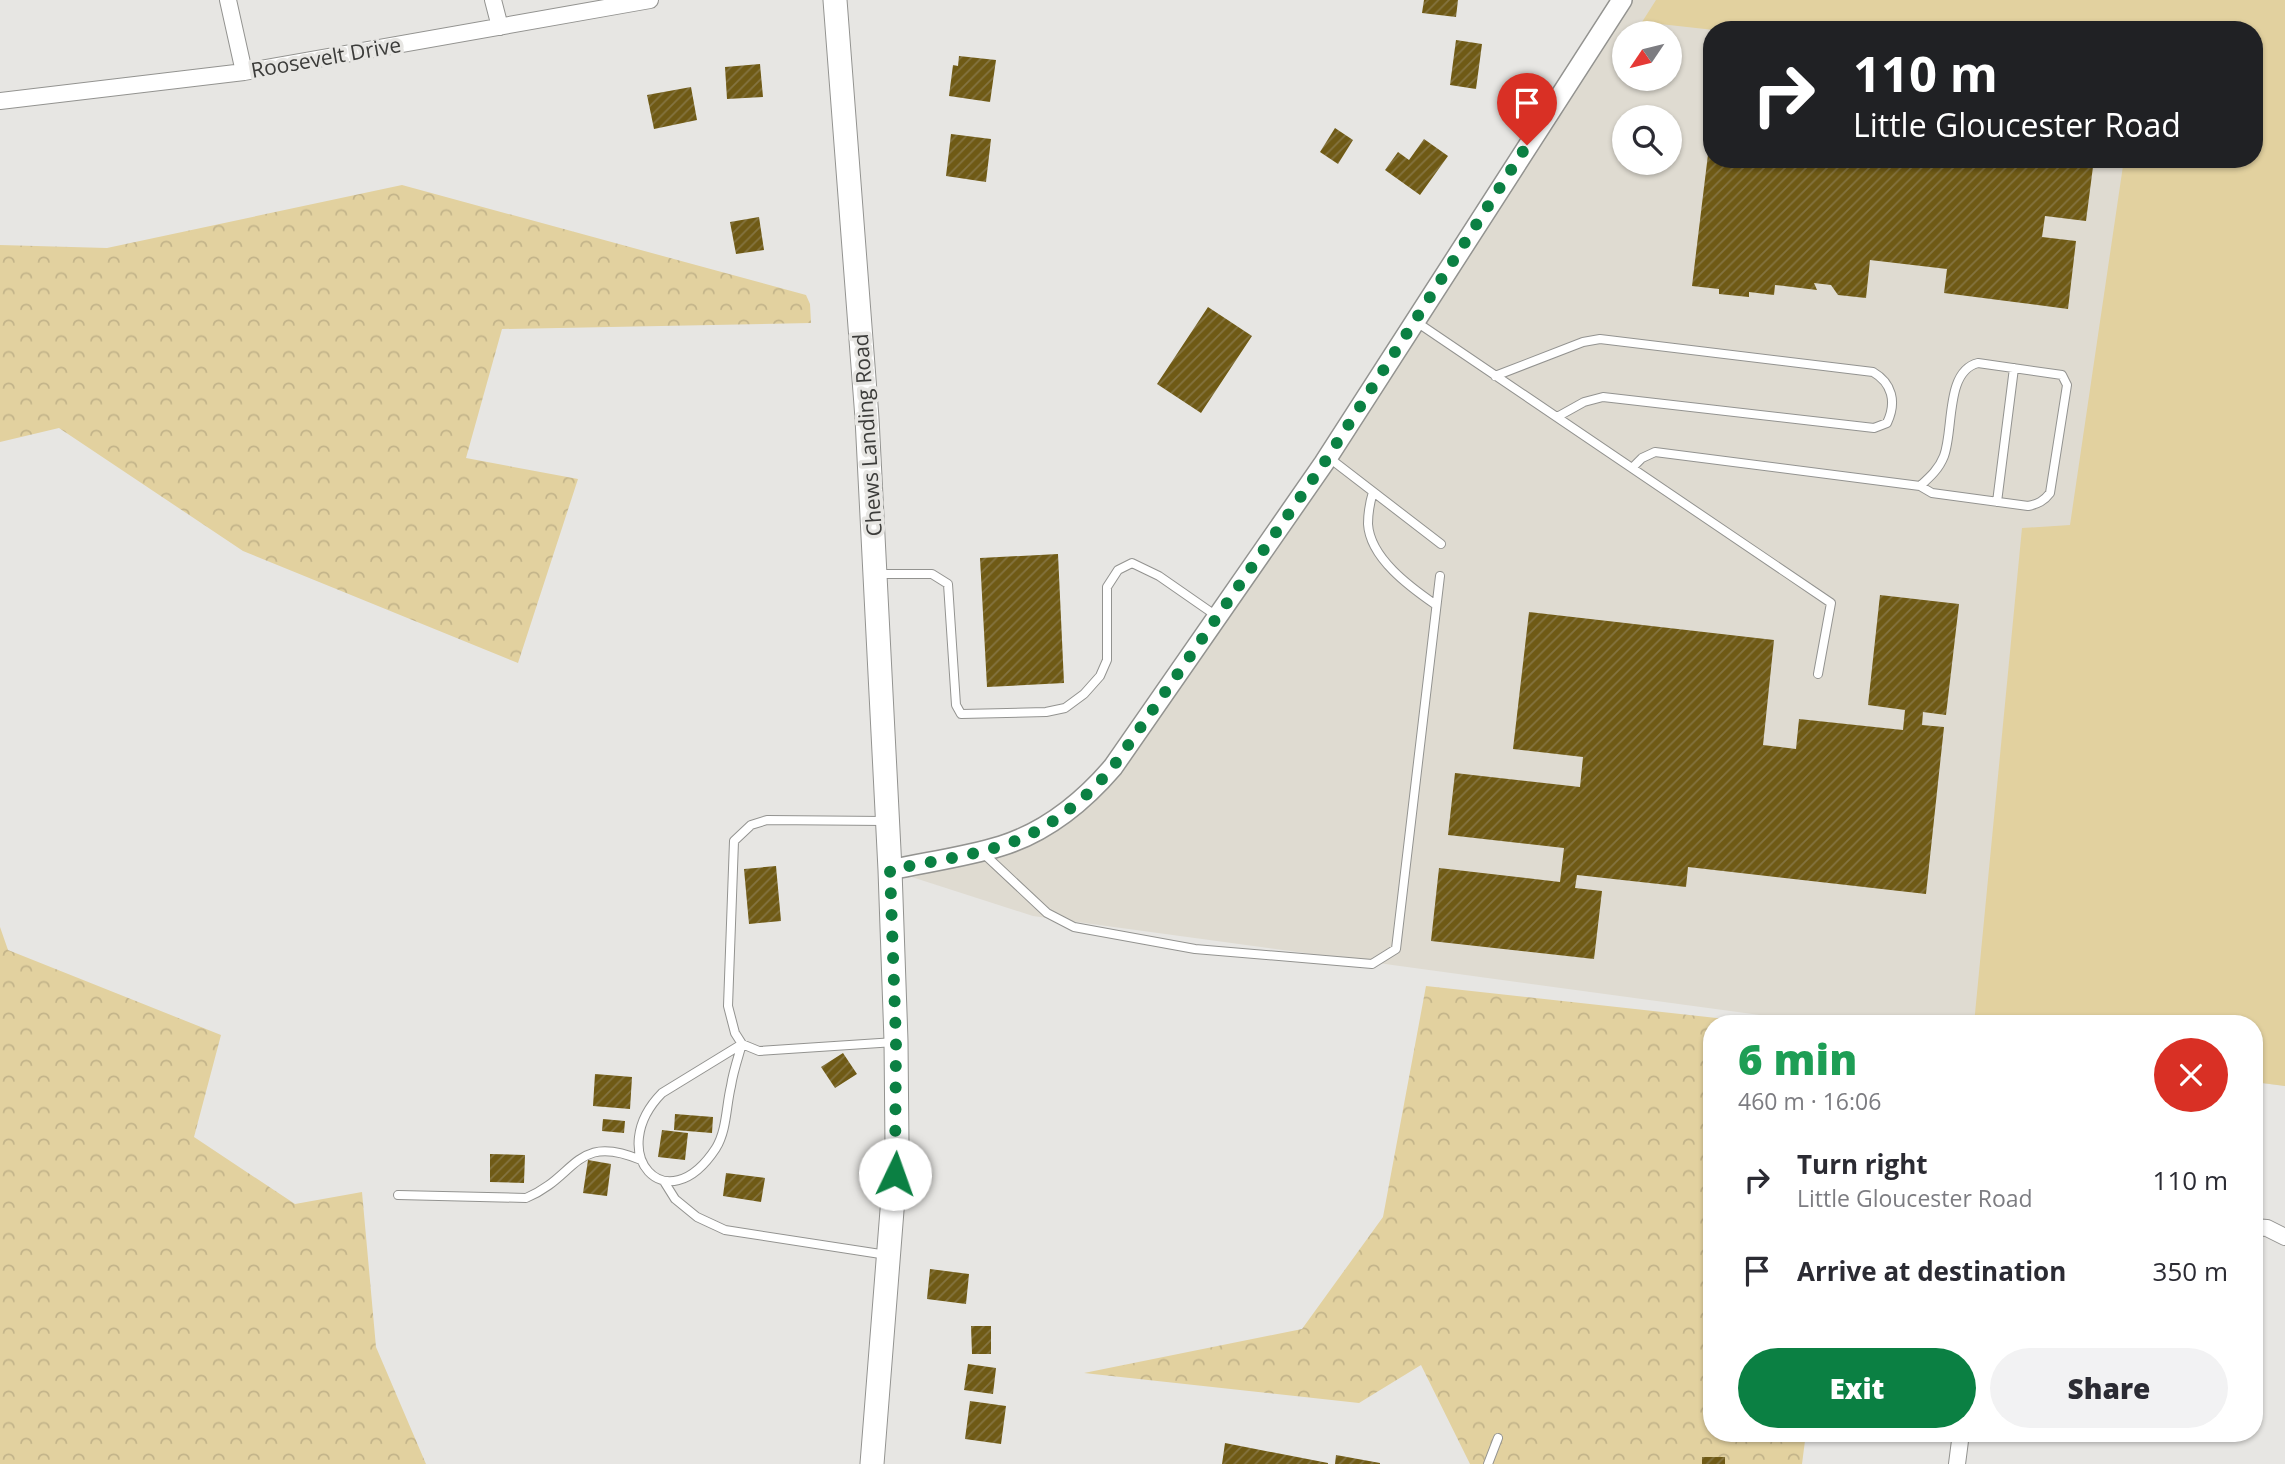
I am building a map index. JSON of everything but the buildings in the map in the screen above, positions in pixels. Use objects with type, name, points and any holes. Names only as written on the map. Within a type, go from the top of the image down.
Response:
[{"type":"main road","name":"Chews Landing Road","points":[[835,0],[867,418],[888,821],[896,1041],[897,1147],[872,1464]]},
{"type":"street","points":[[228,0],[244,72]]},
{"type":"street","points":[[493,0],[500,27]]},
{"type":"street","name":"Roosevelt Drive","points":[[0,101],[244,72],[650,0]]},
{"type":"street","points":[[890,870],[1002,846],[1046,826],[1090,794],[1113,767],[1328,457],[1622,0]]},
{"type":"street","points":[[2263,1228],[2285,1237]]},
{"type":"street","points":[[1957,1464],[1960,1442]]},
{"type":"lane","points":[[1415,321],[1830,603],[1818,674]]},
{"type":"lane","points":[[1495,376],[1583,342],[1600,339],[1873,372],[1882,377],[1892,392],[1891,415],[1887,423],[1874,428],[1603,397],[1584,402],[1557,417]]},
{"type":"lane","points":[[1632,468],[1642,458],[1655,452],[1920,486],[1932,493],[2028,506],[2045,500],[2050,493],[2067,385],[2062,375],[1978,363],[1961,373],[1957,381],[1949,441],[1944,456],[1938,470],[1920,486]]},
{"type":"lane","points":[[1997,502],[2014,368]]},
{"type":"lane","points":[[1328,457],[1441,544]]},
{"type":"lane","points":[[1373,492],[1368,524],[1377,550],[1407,581],[1436,605]]},
{"type":"lane","points":[[875,574],[932,574],[948,584],[956,705],[961,714],[1046,712],[1065,708],[1084,694],[1100,676],[1107,660],[1107,587],[1118,570],[1132,563],[1159,576],[1218,617]]},
{"type":"lane","points":[[981,850],[1047,913],[1074,928],[1195,949],[1372,964],[1396,949],[1440,576]]},
{"type":"lane","points":[[888,821],[767,820],[751,825],[734,841],[728,1006],[735,1033],[742,1044],[759,1051],[896,1041]]},
{"type":"lane","points":[[641,1160],[638,1140],[641,1121],[652,1103],[662,1093],[742,1044]]},
{"type":"lane","points":[[665,1183],[678,1181],[691,1173],[702,1165],[717,1147],[724,1130],[731,1084],[742,1044]]},
{"type":"lane","points":[[398,1195],[526,1198],[554,1181],[575,1162],[597,1151],[618,1151],[641,1160],[653,1175],[665,1183],[674,1199],[697,1217],[725,1230],[890,1255]]},
{"type":"lane","points":[[1488,1464],[1498,1438]]},
{"type":"shaded area","points":[[1622,0],[2285,0],[2285,1086],[2263,1083],[2263,1015],[1759,1015],[1033,916],[890,870],[1002,846],[1113,767]]},
{"type":"green space","points":[[1656,0],[2285,0],[2285,1086],[2263,1083],[2263,1015],[1975,1015],[2022,528],[2070,525],[2123,168],[2263,168],[2263,21],[1703,21],[1703,29],[1682,26],[1682,21],[1643,21]]},
{"type":"green space","points":[[402,185],[806,295],[810,304],[811,323],[502,329],[466,458],[578,479],[518,663],[243,551],[59,428],[0,442],[0,245],[107,248]]},
{"type":"green space","points":[[0,927],[8,950],[221,1035],[194,1137],[295,1204],[362,1192],[376,1347],[426,1464],[0,1464]]},
{"type":"green space","points":[[1426,986],[1703,1017],[1703,1442],[1805,1442],[1802,1464],[1470,1464],[1421,1365],[1359,1403],[1084,1373],[1302,1329],[1383,1217]]},
{"type":"route","points":[[895,1174],[896,1041],[890,870],[1002,846],[1046,826],[1090,794],[1113,767],[1324,463],[1527,145]]}]
